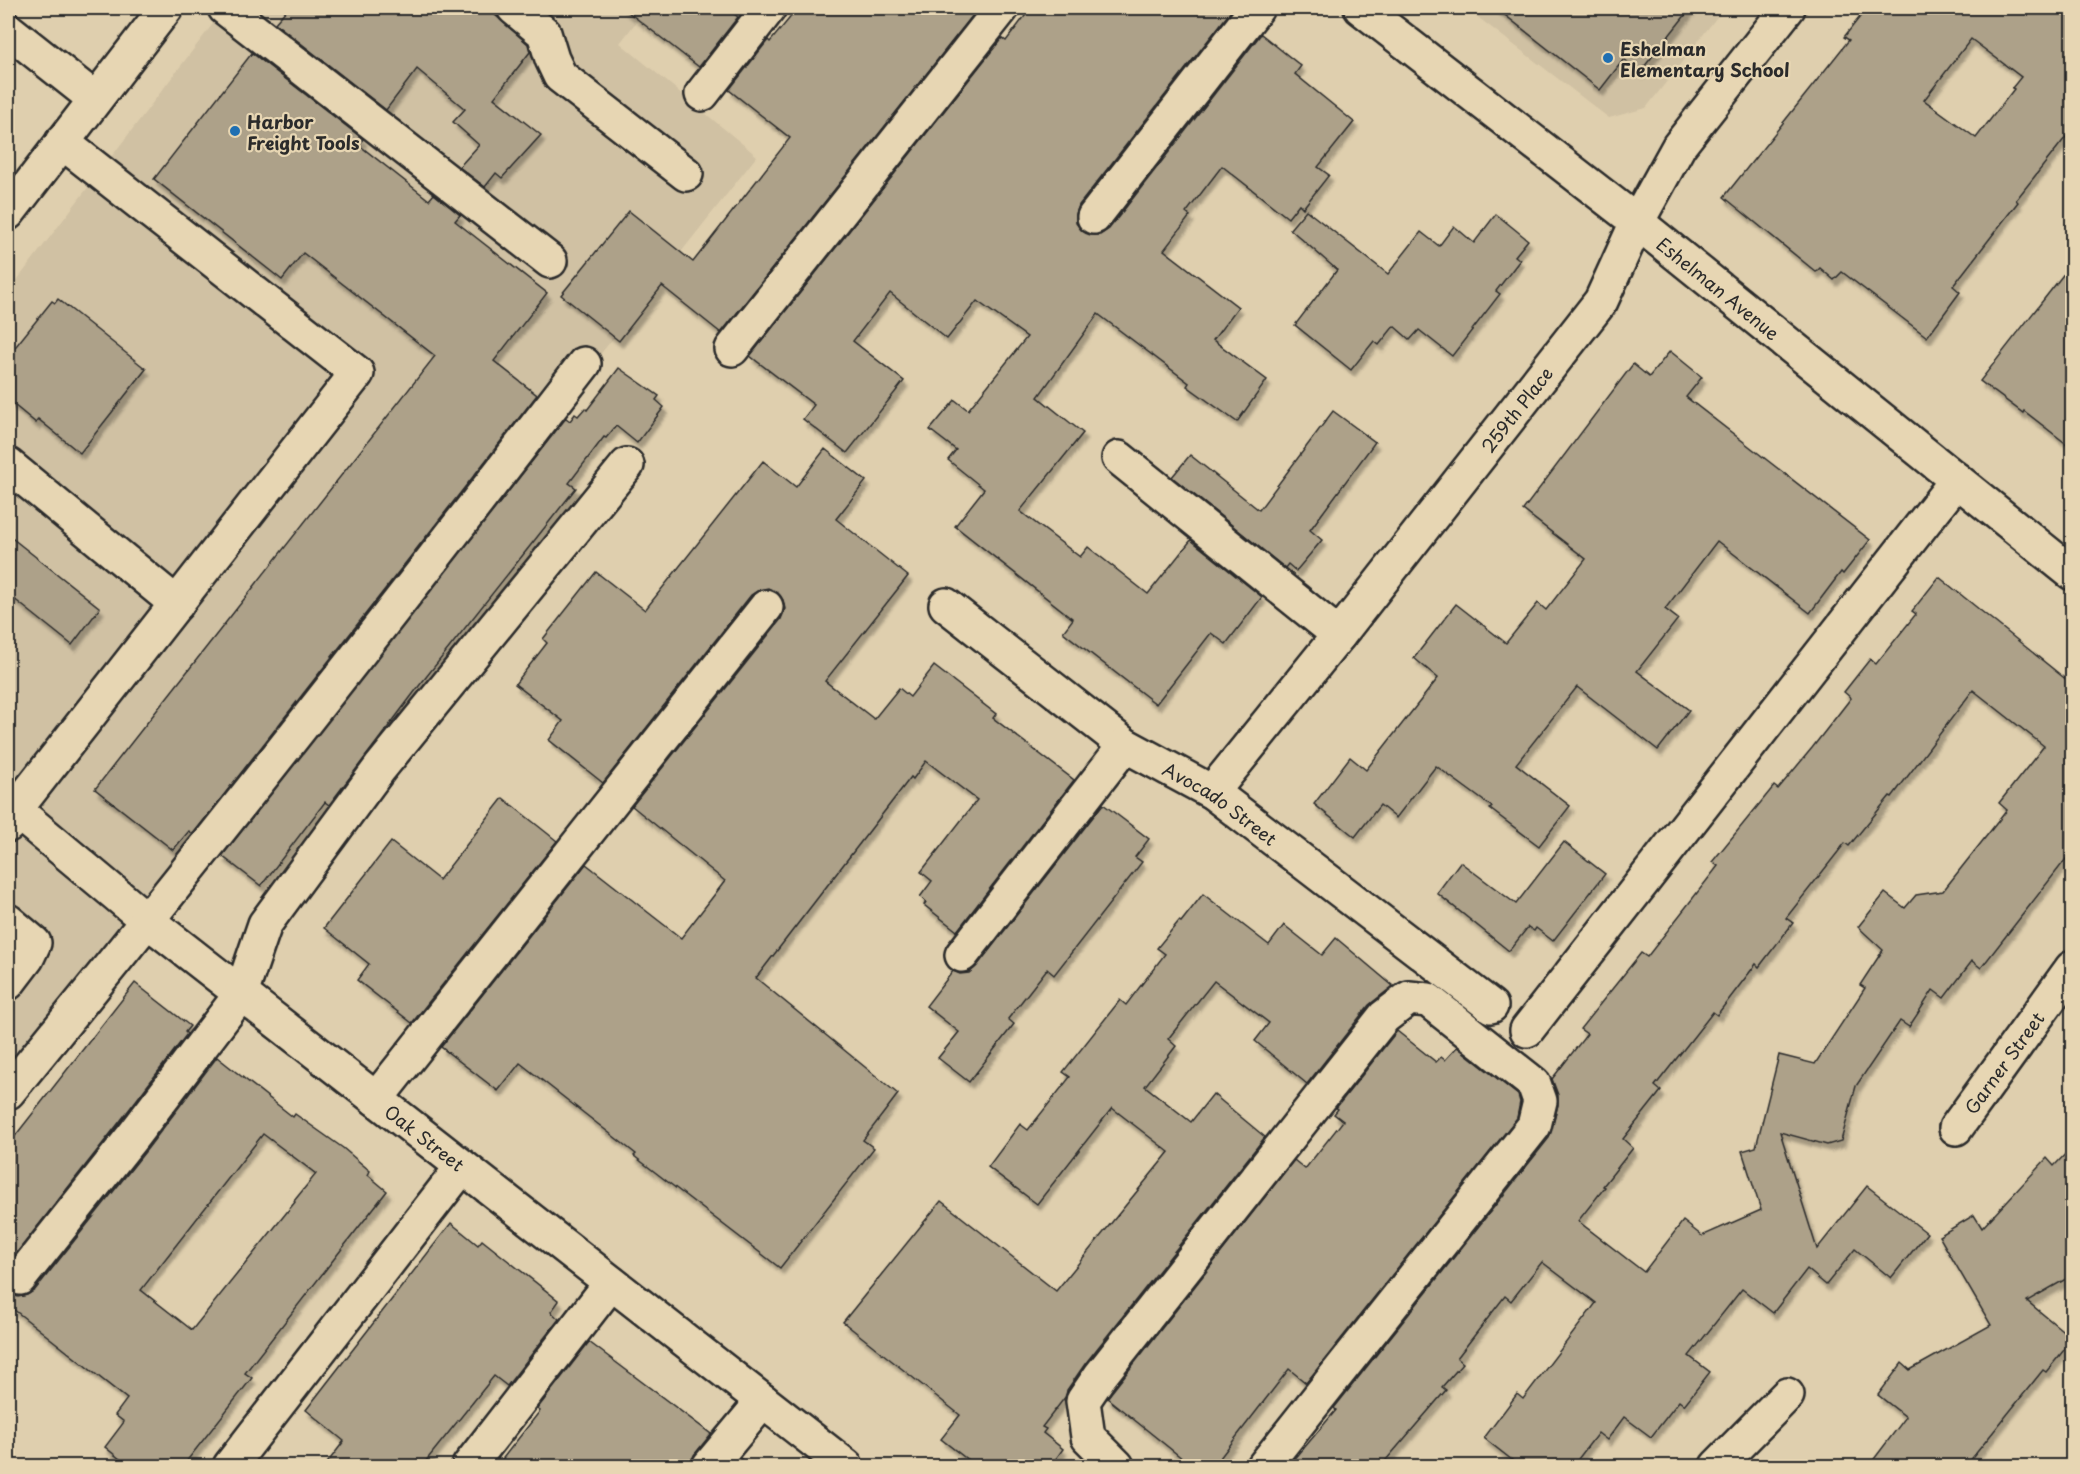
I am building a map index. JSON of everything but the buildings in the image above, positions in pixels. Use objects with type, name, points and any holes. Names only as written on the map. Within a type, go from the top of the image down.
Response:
[{"type":"main road","points":[[8,213],[166,8]]},
{"type":"main road","points":[[225,8],[550,261]]},
{"type":"main road","points":[[514,8],[544,33],[552,60],[560,76],[686,174]]},
{"type":"main road","points":[[702,94],[769,8]]},
{"type":"main road","points":[[732,349],[1002,8]]},
{"type":"main road","points":[[1094,217],[1257,8]]},
{"type":"main road","name":"Eshelman Avenue","points":[[1361,8],[1637,222],[2073,573]]},
{"type":"main road","name":"259th Place","points":[[1212,792],[1339,635],[1601,301],[1637,222],[1679,146],[1788,8]]},
{"type":"main road","points":[[8,30],[95,99]]},
{"type":"main road","points":[[10,813],[357,373],[62,142]]},
{"type":"main road","points":[[8,1092],[148,921],[395,609],[584,364]]},
{"type":"main road","points":[[1119,458],[1339,635]]},
{"type":"main road","points":[[8,465],[177,604]]},
{"type":"main road","points":[[20,1278],[133,1136],[241,994],[265,924],[380,768],[627,465]]},
{"type":"main road","points":[[1527,1030],[1957,480]]},
{"type":"main road","name":"Avocado Street","points":[[946,605],[1125,745],[1212,792],[1491,1006]]},
{"type":"main road","points":[[376,1099],[766,607]]},
{"type":"main road","points":[[962,955],[1125,745]]},
{"type":"main road","name":"Oak Street","points":[[10,813],[846,1467]]},
{"type":"main road","points":[[8,921],[34,943],[27,958],[8,983]]},
{"type":"main road","name":"Garner Street","points":[[1956,1128],[2073,969]]},
{"type":"main road","points":[[1117,1467],[1088,1437],[1083,1401],[1100,1376],[1384,1017],[1409,998],[1428,999],[1534,1084],[1540,1101],[1534,1126],[1264,1467]]},
{"type":"main road","points":[[230,1467],[462,1167]]},
{"type":"main road","points":[[469,1467],[611,1283]]},
{"type":"main road","points":[[1718,1467],[1787,1395]]},
{"type":"main road","points":[[709,1467],[763,1401]]},
{"type":"shaded area","points":[[225,8],[647,8],[620,43],[757,156],[8,1104],[8,292]]},
{"type":"shaded area","name":"Eshelman Elementary School","points":[[1466,8],[1724,8],[1646,108],[1609,118]]},
{"type":"place","name":"Eshelman Elementary School","points":[[1608,58]]},
{"type":"place","name":"Harbor Freight Tools","points":[[235,131]]}]
